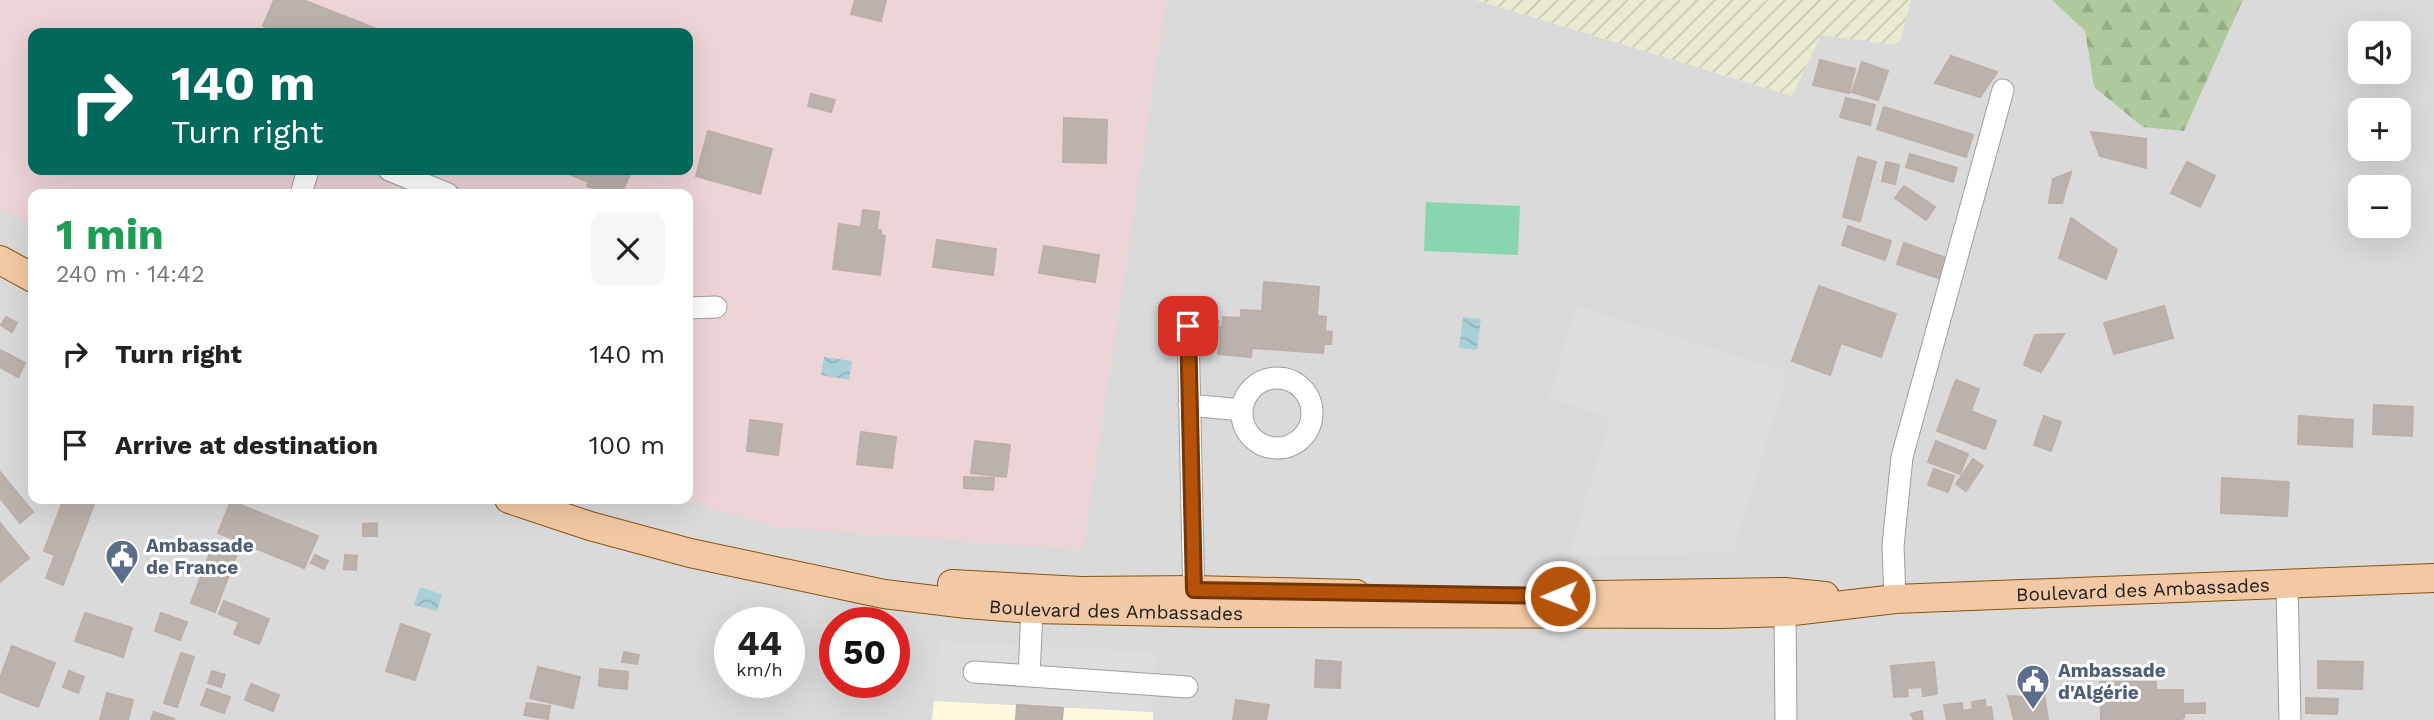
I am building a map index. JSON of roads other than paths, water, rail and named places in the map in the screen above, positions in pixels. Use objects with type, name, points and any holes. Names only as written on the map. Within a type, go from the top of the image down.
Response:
[{"type":"main road","points":[[0,260],[28,275]]},
{"type":"main road","points":[[0,285],[28,279]]},
{"type":"main road","name":"Boulevard des Ambassades","points":[[524,504],[590,526],[690,553],[884,594],[1032,609],[1194,601],[1785,592],[1819,595],[1854,604]]},
{"type":"main road","name":"Boulevard des Ambassades","points":[[799,576],[1081,591],[1194,601],[1721,614],[1785,612],[1895,599],[2434,578]]},
{"type":"street","points":[[1895,599],[1893,546],[1902,457],[2003,90]]},
{"type":"street","points":[[401,175],[436,189]]},
{"type":"street","points":[[693,308],[716,307]]},
{"type":"street","points":[[1188,326],[1194,601]]},
{"type":"street","points":[[1189,405],[1242,410]]},
{"type":"street","points":[[2287,584],[2290,720]]},
{"type":"street","points":[[1029,676],[1032,609]]},
{"type":"street","points":[[1785,612],[1786,720]]},
{"type":"street","points":[[974,672],[1187,687]]},
{"type":"water","points":[[1463,317],[1481,319],[1477,350],[1459,348]]},
{"type":"water","points":[[824,357],[852,361],[849,380],[821,375]]},
{"type":"water","points":[[420,587],[442,594],[437,611],[414,605]]},
{"type":"place","name":"Ambassade de France","points":[[122,586]]},
{"type":"place","name":"Ambassade d'Algérie","points":[[2033,711]]}]
